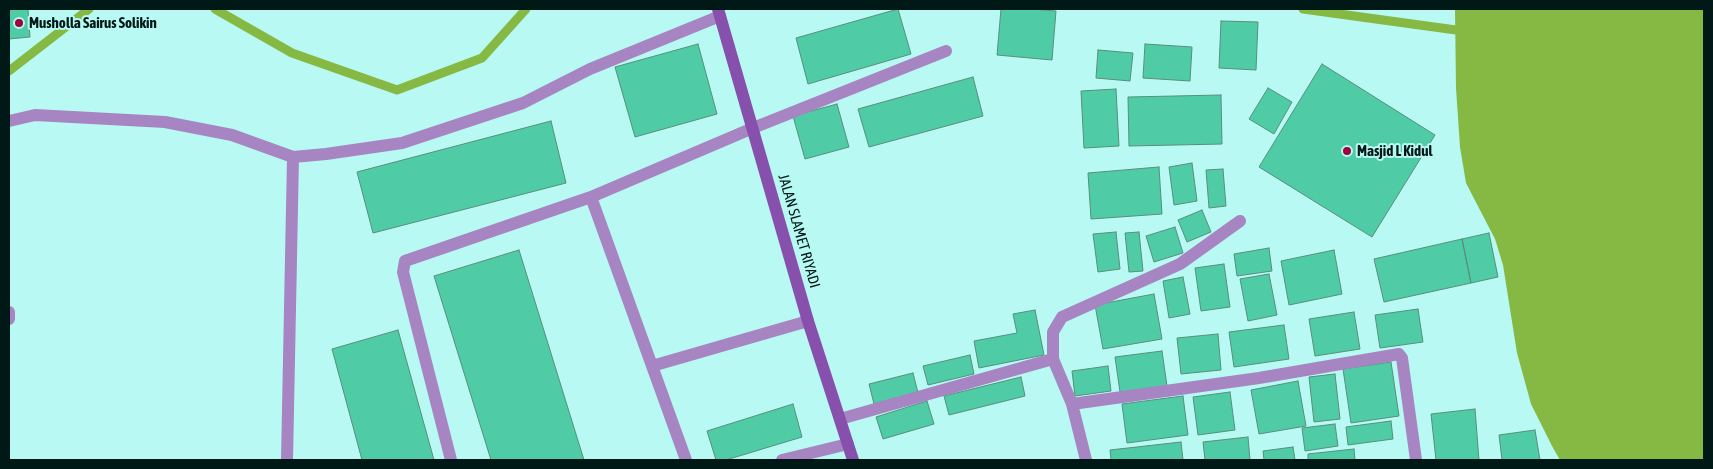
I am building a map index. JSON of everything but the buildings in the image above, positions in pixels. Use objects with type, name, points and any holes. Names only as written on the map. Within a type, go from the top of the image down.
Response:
[{"type":"street","name":"JALAN SLAMET RIYADI","points":[[718,13],[808,320],[853,460]]},
{"type":"street","points":[[9,120],[34,115],[165,122],[232,135],[293,156],[326,154],[402,142],[523,103],[590,69],[718,13]]},
{"type":"street","points":[[451,460],[402,272],[405,261],[590,197],[753,128],[946,51]]},
{"type":"street","points":[[287,460],[293,156]]},
{"type":"street","points":[[590,197],[686,460]]},
{"type":"street","points":[[1086,460],[1072,404],[1053,359],[1053,332],[1062,317],[1180,264],[1240,221]]},
{"type":"street","points":[[9,312],[9,319]]},
{"type":"street","points":[[652,366],[808,320]]},
{"type":"street","points":[[1072,404],[1259,378],[1399,354],[1402,358],[1416,460]]},
{"type":"street","points":[[840,419],[1053,359]]},
{"type":"street","points":[[782,460],[848,444]]},
{"type":"shaded area","points":[[1455,9],[1704,9],[1704,460],[1560,460],[1552,446],[1531,404],[1517,353],[1503,265],[1495,239],[1466,183],[1460,147],[1456,88]]},
{"type":"waterway","points":[[9,71],[89,9]]},
{"type":"waterway","points":[[215,9],[292,53],[397,90],[482,58],[526,9]]},
{"type":"waterway","points":[[1303,9],[1466,30]]},
{"type":"place","name":"Musholla Sairus Solikin","points":[[19,23]]},
{"type":"place","name":"Masjid L Kidul","points":[[1347,151]]}]
